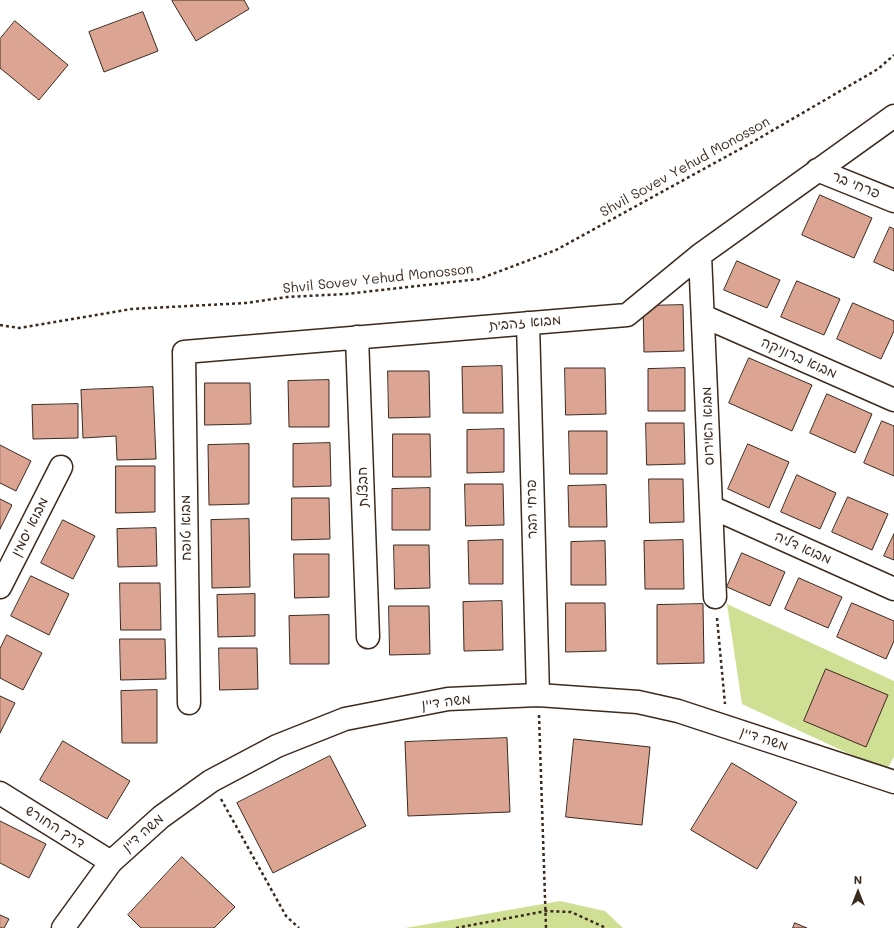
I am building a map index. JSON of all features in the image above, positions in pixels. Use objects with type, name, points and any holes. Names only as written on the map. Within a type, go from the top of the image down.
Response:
[{"type":"street","name":"מבוא זהבית","points":[[184,352],[627,315],[700,255],[894,116]]},
{"type":"street","name":"פרחי בר","points":[[817,170],[894,201]]},
{"type":"street","name":"מבוא האירוס","points":[[700,255],[715,597]]},
{"type":"street","name":"מבוא ברוניקה","points":[[703,316],[894,400]]},
{"type":"street","name":"פרחי הבר","points":[[528,323],[534,617],[538,695]]},
{"type":"street","name":"חבצלת","points":[[357,337],[368,637]]},
{"type":"street","name":"מבוא טופח","points":[[184,352],[189,703]]},
{"type":"street","name":"מבוא יסמין","points":[[0,588],[60,466]]},
{"type":"street","name":"מבוא דליה","points":[[711,507],[894,589]]},
{"type":"street","name":"משה דיין","points":[[63,928],[110,862],[160,817],[210,781],[277,746],[345,719],[448,699],[538,695],[638,702],[678,710],[728,728],[894,782]]},
{"type":"street","name":"דרך החורש","points":[[0,793],[110,862]]},
{"type":"path","name":"Shvil Sovev Yehud Monosson","points":[[0,326],[19,328],[131,310],[246,303],[287,297],[346,294],[479,279],[556,250],[751,143],[878,69],[894,55]]},
{"type":"path","points":[[715,597],[728,728]]},
{"type":"path","points":[[538,695],[546,928]]},
{"type":"path","points":[[210,781],[286,916],[299,928]]},
{"type":"path","points":[[456,928],[546,910],[571,912],[606,928]]},
{"type":"green space","points":[[727,604],[894,681],[894,757],[886,771],[742,704]]},
{"type":"green space","points":[[560,901],[605,911],[623,928],[405,928]]},
{"type":"building","points":[[244,0],[249,9],[196,41],[172,1]]},
{"type":"building","points":[[143,12],[158,51],[104,72],[89,32]]},
{"type":"building","points":[[15,21],[68,65],[39,100],[0,68],[0,39]]},
{"type":"building","points":[[820,195],[872,218],[854,258],[802,235]]},
{"type":"building","points":[[890,227],[894,229],[894,271],[874,262]]},
{"type":"building","points":[[737,261],[780,280],[767,308],[724,290]]},
{"type":"building","points":[[797,281],[840,299],[824,335],[781,317]]},
{"type":"building","points":[[853,303],[894,321],[894,331],[881,359],[837,339]]},
{"type":"building","points":[[683,305],[684,351],[644,352],[643,306]]},
{"type":"building","points":[[749,358],[812,385],[792,431],[729,403]]},
{"type":"building","points":[[502,366],[503,413],[463,413],[462,367]]},
{"type":"building","points":[[565,368],[605,368],[606,414],[566,415]]},
{"type":"building","points":[[685,368],[685,411],[648,411],[648,369]]},
{"type":"building","points":[[388,371],[429,371],[430,417],[389,418]]},
{"type":"building","points":[[329,380],[329,427],[289,427],[288,381]]},
{"type":"building","points":[[205,383],[250,383],[251,424],[205,425]]},
{"type":"building","points":[[153,387],[156,459],[117,460],[116,436],[83,438],[81,390]]},
{"type":"building","points":[[827,394],[872,414],[855,453],[810,433]]},
{"type":"building","points":[[78,404],[78,438],[33,439],[32,405]]},
{"type":"building","points":[[882,421],[894,426],[894,476],[864,463]]},
{"type":"building","points":[[646,423],[684,423],[685,464],[647,465]]},
{"type":"building","points":[[504,429],[504,472],[467,473],[467,430]]},
{"type":"building","points":[[569,431],[607,431],[607,474],[570,474]]},
{"type":"building","points":[[393,434],[430,434],[431,477],[393,477]]},
{"type":"building","points":[[330,443],[331,486],[293,487],[293,444]]},
{"type":"building","points":[[249,444],[249,504],[209,505],[208,445]]},
{"type":"building","points":[[748,444],[789,462],[769,508],[728,489]]},
{"type":"building","points":[[0,445],[31,461],[16,491],[0,483]]},
{"type":"building","points":[[116,466],[155,466],[155,512],[116,513]]},
{"type":"building","points":[[797,475],[836,493],[820,529],[781,512]]},
{"type":"building","points":[[649,479],[683,479],[684,522],[650,523]]},
{"type":"building","points":[[465,484],[503,484],[504,525],[466,526]]},
{"type":"building","points":[[606,485],[607,527],[569,527],[568,486]]},
{"type":"building","points":[[430,488],[430,530],[392,530],[392,489]]},
{"type":"building","points":[[848,497],[888,514],[872,550],[832,532]]},
{"type":"building","points":[[292,498],[329,498],[330,539],[292,540]]},
{"type":"building","points":[[0,499],[12,505],[0,529]]},
{"type":"building","points":[[249,519],[250,587],[212,588],[211,520]]},
{"type":"building","points":[[63,520],[95,536],[73,579],[41,563]]},
{"type":"building","points":[[156,528],[157,566],[118,567],[117,529]]},
{"type":"building","points":[[894,534],[894,560],[884,556]]},
{"type":"building","points":[[503,540],[503,584],[469,584],[468,541]]},
{"type":"building","points":[[683,540],[684,589],[645,589],[644,541]]},
{"type":"building","points":[[605,541],[606,585],[571,585],[571,542]]},
{"type":"building","points":[[394,545],[429,545],[430,588],[395,589]]},
{"type":"building","points":[[742,553],[785,572],[770,606],[727,587]]},
{"type":"building","points":[[294,554],[329,554],[329,597],[295,598]]},
{"type":"building","points":[[31,576],[69,594],[49,635],[11,616]]},
{"type":"building","points":[[799,578],[842,597],[828,628],[785,609]]},
{"type":"building","points":[[120,583],[160,583],[161,630],[121,630]]},
{"type":"building","points":[[255,594],[255,636],[218,637],[217,595]]},
{"type":"building","points":[[502,601],[503,650],[464,651],[463,602]]},
{"type":"building","points":[[566,603],[605,603],[606,651],[566,652]]},
{"type":"building","points":[[852,603],[894,621],[894,641],[886,659],[837,637]]},
{"type":"building","points":[[703,604],[704,663],[657,664],[657,605]]},
{"type":"building","points":[[389,606],[429,606],[430,654],[390,655]]},
{"type":"building","points":[[329,615],[329,664],[290,664],[289,616]]},
{"type":"building","points":[[7,635],[42,653],[23,690],[0,678],[0,649]]},
{"type":"building","points":[[120,639],[165,639],[166,679],[121,680]]},
{"type":"building","points":[[219,648],[257,648],[258,689],[220,690]]},
{"type":"building","points":[[826,669],[888,695],[866,747],[804,721]]},
{"type":"building","points":[[157,690],[157,743],[122,743],[121,691]]},
{"type":"building","points":[[0,696],[15,703],[0,733]]},
{"type":"building","points":[[507,738],[510,812],[408,816],[405,742]]},
{"type":"building","points":[[574,739],[650,747],[642,825],[566,817]]},
{"type":"building","points":[[63,741],[130,781],[107,819],[40,780]]},
{"type":"building","points":[[330,756],[366,826],[273,873],[237,803]]},
{"type":"building","points":[[732,763],[797,802],[757,869],[691,830]]},
{"type":"building","points":[[0,821],[46,844],[29,878],[0,863]]},
{"type":"building","points":[[182,857],[235,907],[214,928],[141,928],[128,915]]},
{"type":"building","points":[[0,915],[9,919],[4,928],[0,928]]},
{"type":"building","points":[[795,923],[807,928],[793,928]]}]
